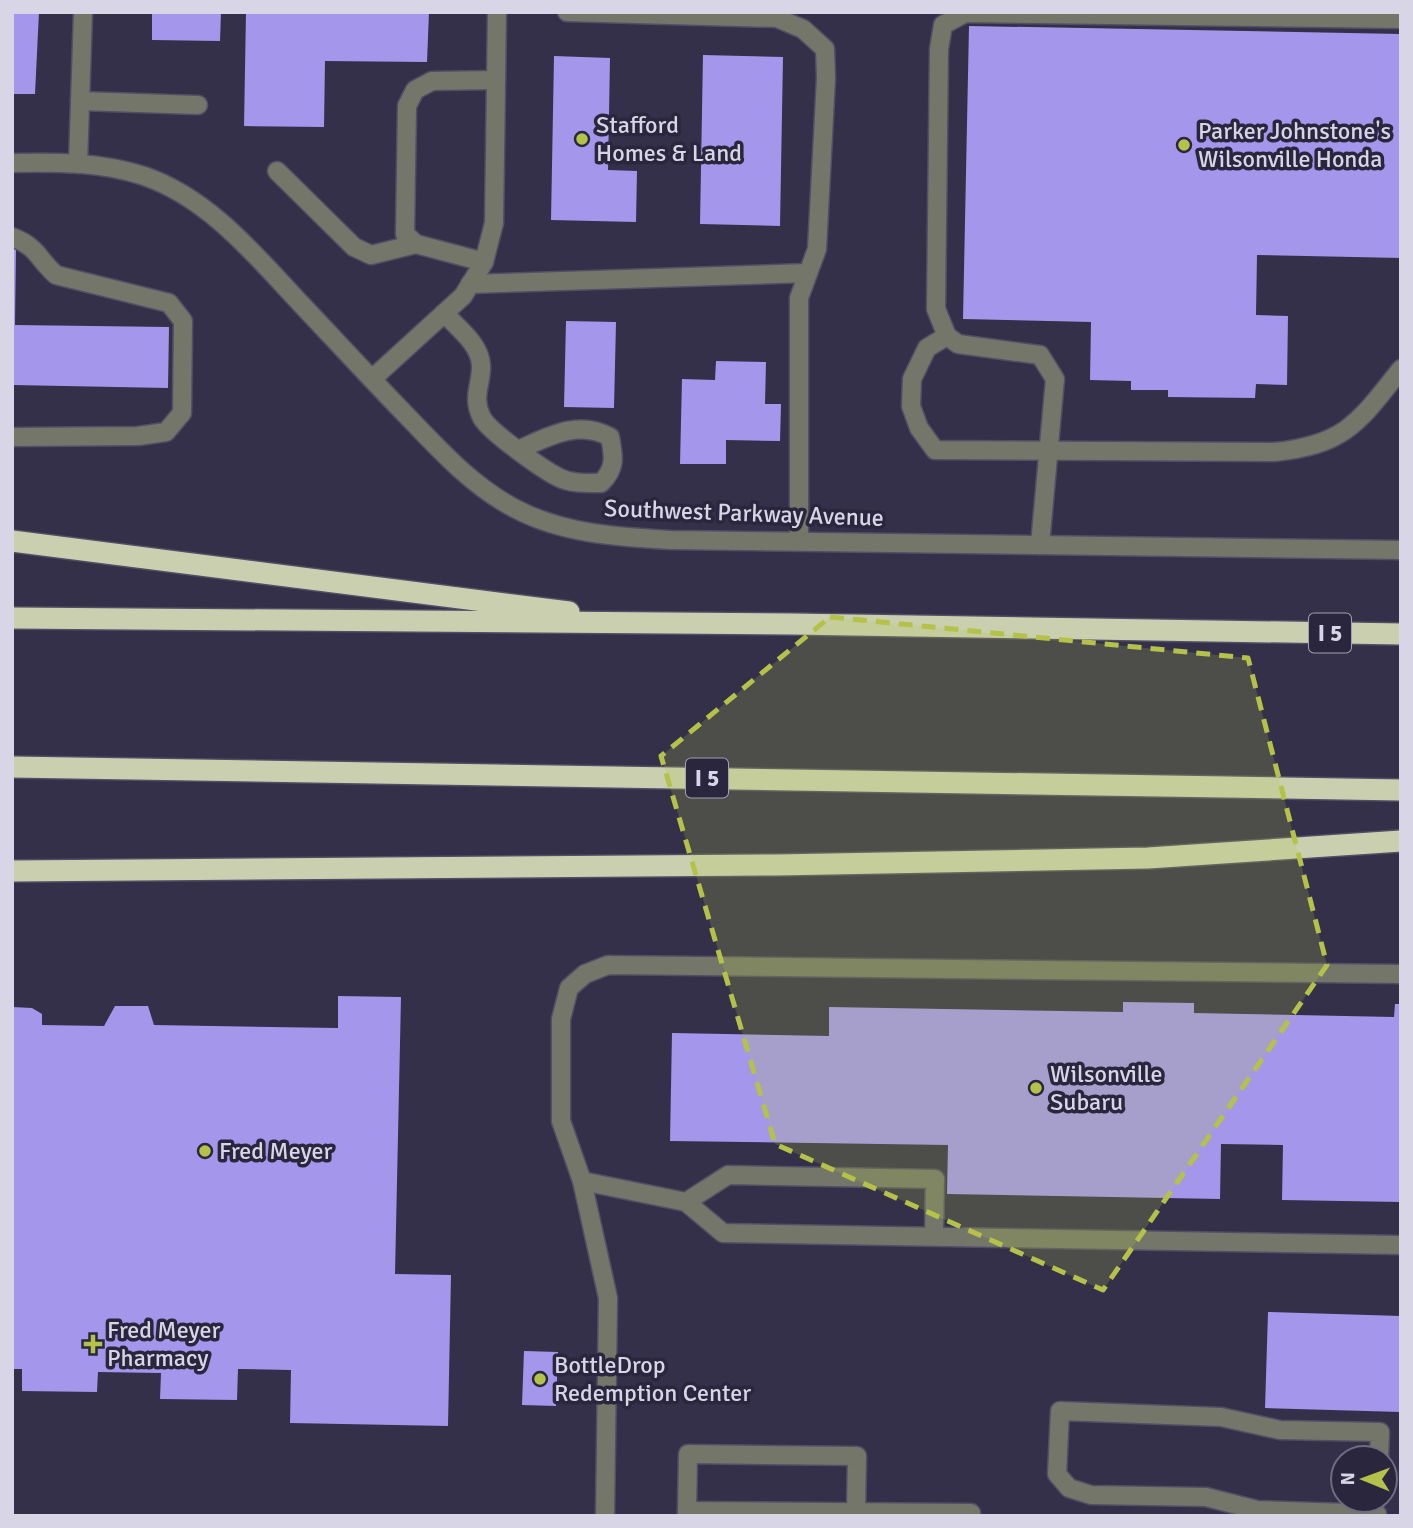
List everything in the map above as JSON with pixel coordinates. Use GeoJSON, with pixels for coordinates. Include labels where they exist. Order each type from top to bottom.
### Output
{"type":"FeatureCollection","features":[{"type":"Feature","properties":{"kind":"highway","name":"I 5"},"geometry":{"type":"LineString","coordinates":[[12,541],[661,625]]}},
{"type":"Feature","properties":{"kind":"highway","name":"I 5"},"geometry":{"type":"LineString","coordinates":[[12,618],[792,624],[1401,634]]}},
{"type":"Feature","properties":{"kind":"highway","name":"I 5"},"geometry":{"type":"LineString","coordinates":[[12,767],[1401,790]]}},
{"type":"Feature","properties":{"kind":"highway"},"geometry":{"type":"LineString","coordinates":[[12,870],[764,865],[1136,858],[1401,841]]}},
{"type":"Feature","properties":{"kind":"street"},"geometry":{"type":"LineString","coordinates":[[78,164],[83,12]]}},
{"type":"Feature","properties":{"kind":"street"},"geometry":{"type":"LineString","coordinates":[[372,379],[444,313],[470,284],[484,262],[494,223],[497,12]]}},
{"type":"Feature","properties":{"kind":"street"},"geometry":{"type":"LineString","coordinates":[[567,12],[777,18],[803,29],[825,50],[817,249],[799,298],[799,540]]}},
{"type":"Feature","properties":{"kind":"street"},"geometry":{"type":"LineString","coordinates":[[1040,545],[1047,448],[1055,406],[1055,379],[1040,355],[958,344],[947,337],[936,309],[939,49],[943,25],[965,13],[1401,19]]}},
{"type":"Feature","properties":{"kind":"street"},"geometry":{"type":"LineString","coordinates":[[484,262],[416,244],[405,234],[407,106],[415,90],[432,81],[496,80]]}},
{"type":"Feature","properties":{"kind":"street"},"geometry":{"type":"LineString","coordinates":[[80,101],[198,105]]}},
{"type":"Feature","properties":{"kind":"street","name":"Southwest Parkway Avenue"},"geometry":{"type":"LineString","coordinates":[[12,163],[78,164],[144,176],[199,204],[255,254],[372,379],[468,476],[517,510],[575,530],[642,539],[1401,550]]}},
{"type":"Feature","properties":{"kind":"street"},"geometry":{"type":"LineString","coordinates":[[277,171],[354,247],[372,254],[416,244]]}},
{"type":"Feature","properties":{"kind":"street"},"geometry":{"type":"LineString","coordinates":[[12,237],[32,245],[44,264],[56,275],[169,303],[183,321],[182,413],[166,432],[138,436],[12,437]]}},
{"type":"Feature","properties":{"kind":"street"},"geometry":{"type":"LineString","coordinates":[[470,284],[808,273]]}},
{"type":"Feature","properties":{"kind":"street"},"geometry":{"type":"LineString","coordinates":[[444,313],[475,346],[481,365],[475,392],[482,418],[518,450],[559,478],[581,483],[601,483],[611,473],[615,457],[610,437],[596,429],[559,430],[518,450]]}},
{"type":"Feature","properties":{"kind":"street"},"geometry":{"type":"LineString","coordinates":[[947,337],[927,348],[912,379],[911,406],[919,428],[935,450],[1047,448],[1274,452],[1303,449],[1335,439],[1354,424],[1401,369]]}},
{"type":"Feature","properties":{"kind":"street"},"geometry":{"type":"LineString","coordinates":[[605,1516],[608,1298],[582,1181],[561,1121],[561,1019],[569,988],[585,975],[608,965],[1401,974]]}},
{"type":"Feature","properties":{"kind":"street"},"geometry":{"type":"LineString","coordinates":[[686,1202],[728,1175],[935,1179],[934,1237]]}},
{"type":"Feature","properties":{"kind":"street"},"geometry":{"type":"LineString","coordinates":[[582,1181],[686,1202],[723,1233],[1401,1245]]}},
{"type":"Feature","properties":{"kind":"street"},"geometry":{"type":"LineString","coordinates":[[1329,1510],[1257,1510],[1206,1497],[1091,1495],[1069,1488],[1057,1474],[1060,1411],[1221,1417],[1280,1430],[1380,1432],[1380,1444]]}},
{"type":"Feature","properties":{"kind":"street"},"geometry":{"type":"LineString","coordinates":[[856,1512],[856,1456],[688,1454],[687,1513],[971,1513]]}},
{"type":"Feature","properties":{"kind":"highlighted area"},"geometry":{"type":"Polygon","coordinates":[[[830,617],[1248,658],[1327,965],[1103,1290],[775,1144],[661,756],[830,617]]]}},
{"type":"Feature","properties":{"kind":"building"},"geometry":{"type":"Polygon","coordinates":[[[12,12],[39,12],[35,94],[12,94],[12,12]]]}},
{"type":"Feature","properties":{"kind":"building"},"geometry":{"type":"Polygon","coordinates":[[[152,12],[221,12],[220,41],[152,40],[152,12]]]}},
{"type":"Feature","properties":{"kind":"building"},"geometry":{"type":"Polygon","coordinates":[[[246,12],[429,12],[427,62],[325,61],[324,127],[244,126],[246,12]]]}},
{"type":"Feature","properties":{"kind":"building","name":"Parker Johnstone's Wilsonville Honda"},"geometry":{"type":"Polygon","coordinates":[[[969,26],[1401,34],[1401,258],[1257,255],[1256,315],[1288,316],[1287,385],[1256,384],[1255,398],[1168,397],[1168,390],[1131,390],[1131,381],[1090,380],[1091,322],[963,319],[969,26]]]}},
{"type":"Feature","properties":{"kind":"building"},"geometry":{"type":"Polygon","coordinates":[[[703,55],[783,57],[780,226],[700,224],[703,55]]]}},
{"type":"Feature","properties":{"kind":"building"},"geometry":{"type":"Polygon","coordinates":[[[554,56],[610,58],[608,170],[637,171],[636,222],[551,220],[554,56]]]}},
{"type":"Feature","properties":{"kind":"building"},"geometry":{"type":"Polygon","coordinates":[[[12,249],[16,249],[15,325],[169,327],[168,388],[12,385],[12,249]]]}},
{"type":"Feature","properties":{"kind":"building"},"geometry":{"type":"Polygon","coordinates":[[[566,321],[616,322],[614,408],[564,407],[566,321]]]}},
{"type":"Feature","properties":{"kind":"building"},"geometry":{"type":"Polygon","coordinates":[[[716,361],[766,362],[765,404],[781,404],[780,441],[726,440],[726,464],[680,464],[682,379],[715,380],[716,361]]]}},
{"type":"Feature","properties":{"kind":"building","name":"Fred Meyer"},"geometry":{"type":"Polygon","coordinates":[[[338,996],[401,997],[395,1274],[451,1275],[448,1426],[290,1423],[291,1370],[238,1369],[237,1400],[160,1399],[161,1373],[98,1372],[97,1392],[22,1391],[22,1369],[12,1369],[12,1007],[32,1008],[42,1014],[42,1025],[104,1026],[115,1006],[148,1006],[154,1025],[338,1028],[338,996]]]}},
{"type":"Feature","properties":{"kind":"building","name":"Wilsonville Subaru"},"geometry":{"type":"Polygon","coordinates":[[[1123,1002],[1194,1003],[1194,1013],[1394,1017],[1395,1004],[1401,1004],[1401,1202],[1282,1200],[1283,1145],[1221,1144],[1220,1199],[947,1194],[948,1145],[670,1141],[672,1033],[829,1036],[829,1007],[1123,1012],[1123,1002]]]}},
{"type":"Feature","properties":{"kind":"building"},"geometry":{"type":"Polygon","coordinates":[[[1268,1312],[1401,1316],[1401,1412],[1265,1408],[1268,1312]]]}},
{"type":"Feature","properties":{"kind":"building","name":"BottleDrop Redemption Center"},"geometry":{"type":"Polygon","coordinates":[[[524,1351],[558,1352],[556,1406],[522,1405],[524,1351]]]}},
{"type":"Feature","properties":{"kind":"place","name":"Stafford Homes & Land"},"geometry":{"type":"Point","coordinates":[582,139]}},
{"type":"Feature","properties":{"kind":"place","name":"Parker Johnstone's Wilsonville Honda"},"geometry":{"type":"Point","coordinates":[1184,145]}},
{"type":"Feature","properties":{"kind":"place","name":"Wilsonville Subaru"},"geometry":{"type":"Point","coordinates":[1036,1088]}},
{"type":"Feature","properties":{"kind":"place","name":"Fred Meyer"},"geometry":{"type":"Point","coordinates":[205,1151]}},
{"type":"Feature","properties":{"kind":"place","name":"Fred Meyer Pharmacy"},"geometry":{"type":"Point","coordinates":[93,1344]}},
{"type":"Feature","properties":{"kind":"place","name":"BottleDrop Redemption Center"},"geometry":{"type":"Point","coordinates":[540,1379]}}]}
